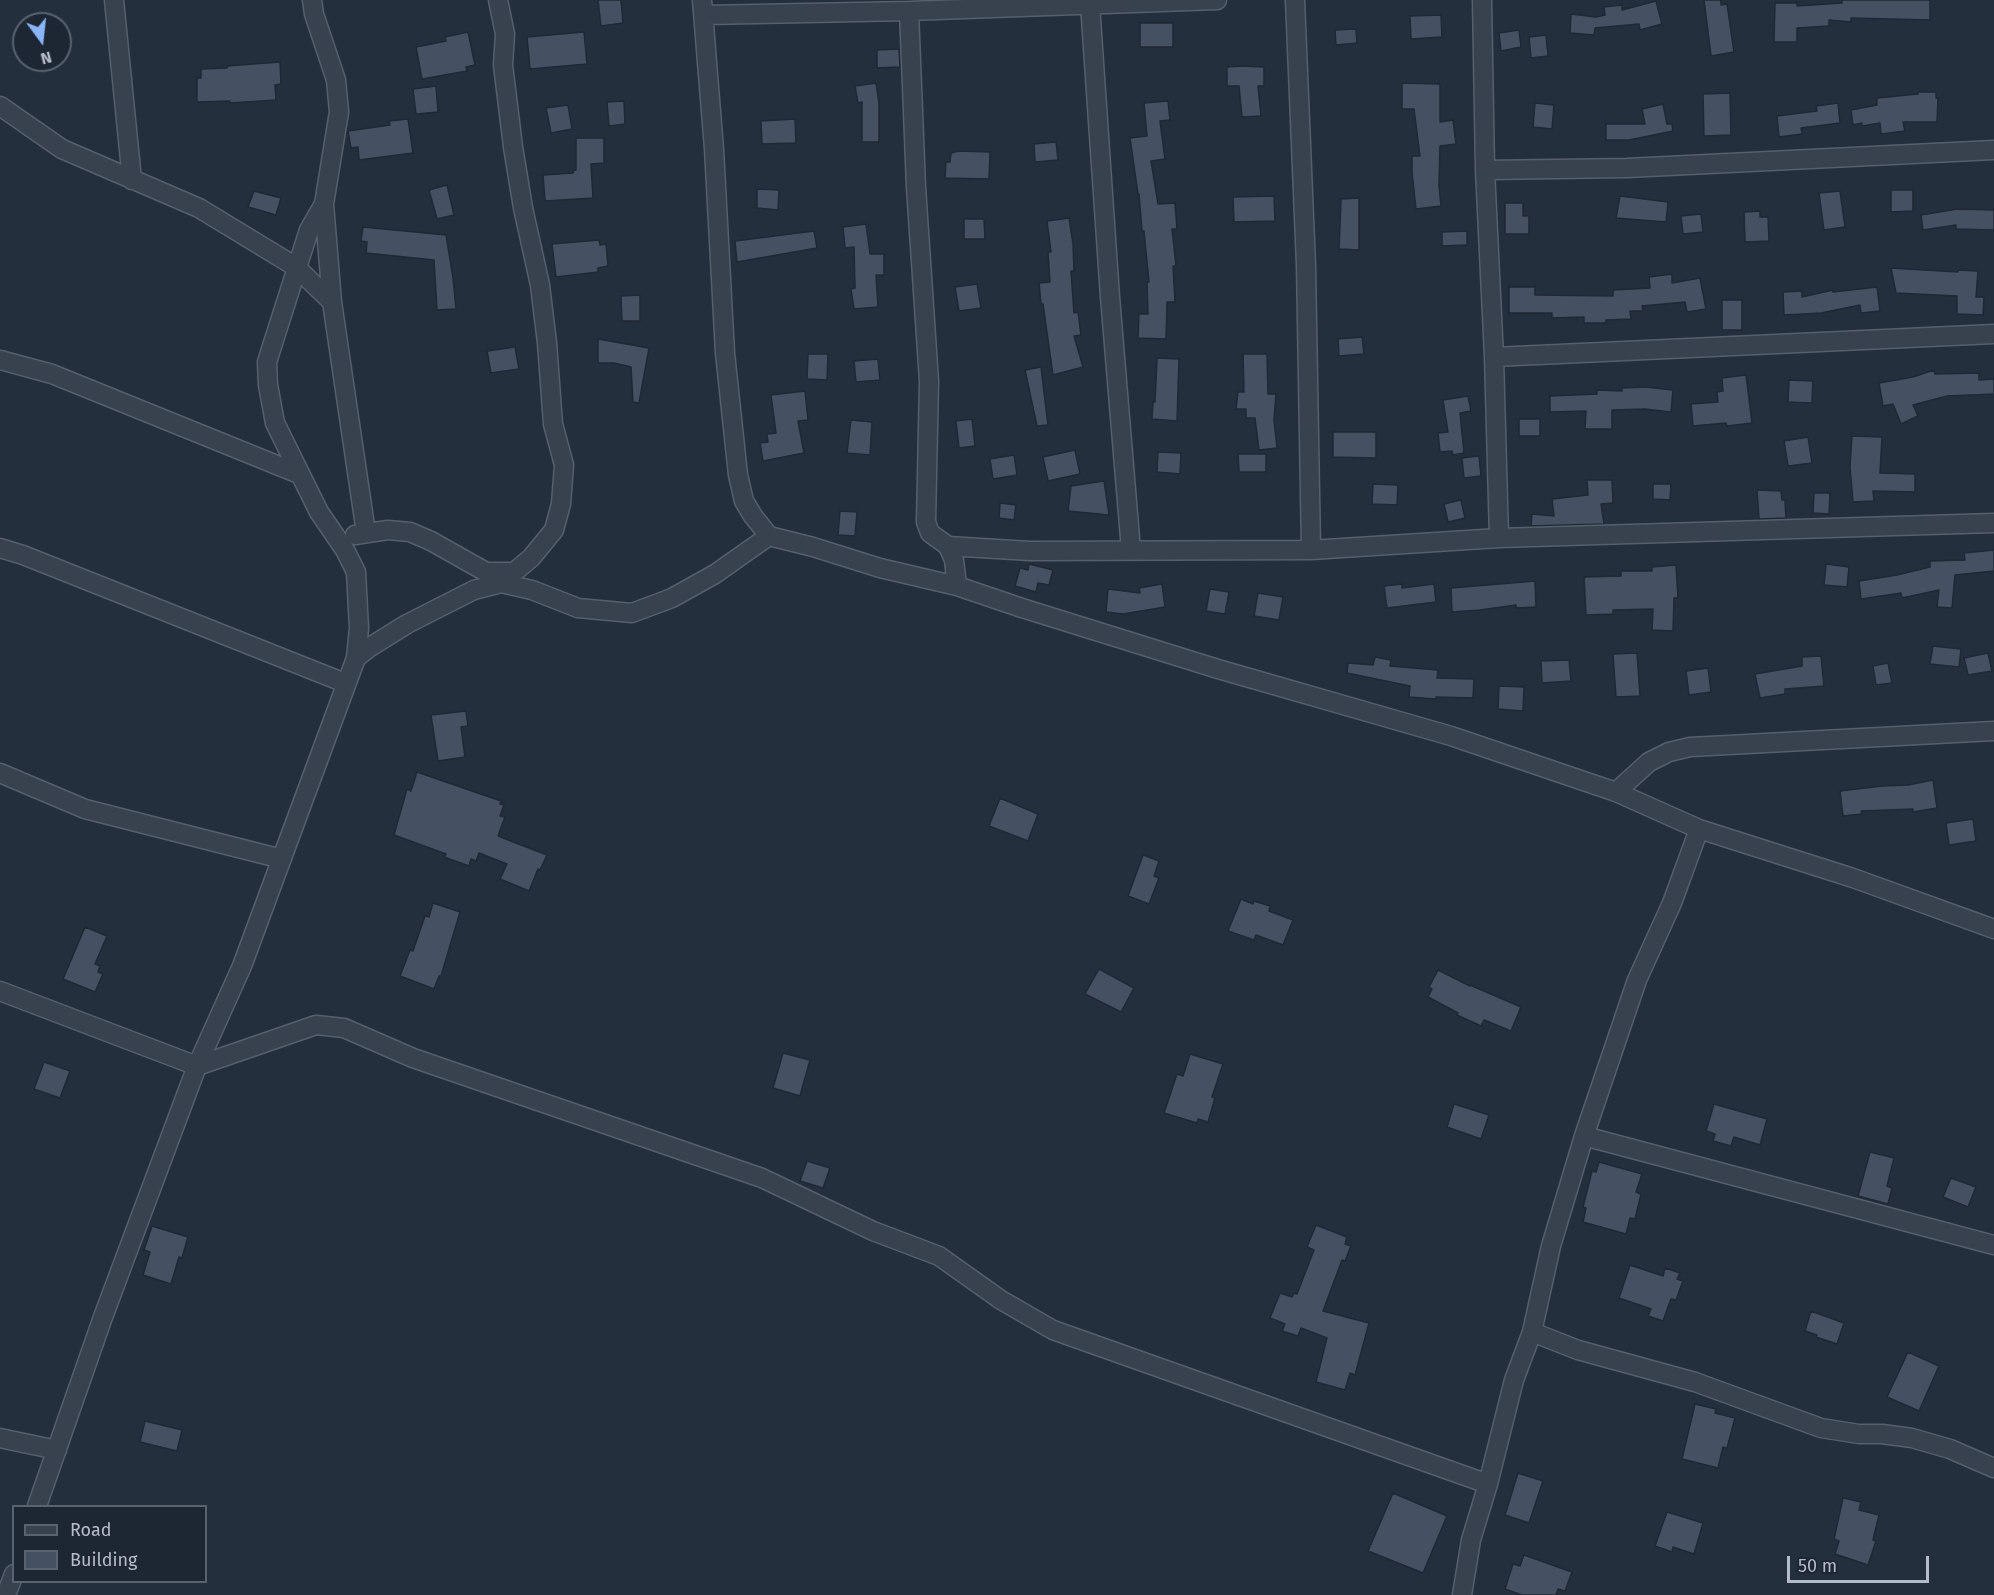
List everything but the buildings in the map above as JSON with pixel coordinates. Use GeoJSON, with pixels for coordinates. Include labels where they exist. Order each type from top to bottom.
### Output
{"type":"FeatureCollection","features":[{"type":"Feature","properties":{"kind":"street"},"geometry":{"type":"LineString","coordinates":[[114,0],[132,180]]}},
{"type":"Feature","properties":{"kind":"street"},"geometry":{"type":"LineString","coordinates":[[312,0],[314,14],[336,80],[339,112],[324,204],[332,302],[366,533]]}},
{"type":"Feature","properties":{"kind":"street"},"geometry":{"type":"LineString","coordinates":[[356,658],[407,624],[474,590],[508,577],[531,558],[554,530],[561,504],[564,465],[553,424],[540,285],[523,208],[513,147],[503,65],[505,34],[498,0]]}},
{"type":"Feature","properties":{"kind":"street"},"geometry":{"type":"LineString","coordinates":[[1217,0],[909,11],[703,7],[715,161],[725,353],[738,475],[744,501],[769,536],[880,568],[957,586],[1218,669],[1451,736],[1616,792],[1699,829],[1852,878],[1994,929]]}},
{"type":"Feature","properties":{"kind":"street"},"geometry":{"type":"LineString","coordinates":[[1295,0],[1305,265],[1311,550]]}},
{"type":"Feature","properties":{"kind":"street"},"geometry":{"type":"LineString","coordinates":[[1482,0],[1485,170],[1494,357],[1499,538]]}},
{"type":"Feature","properties":{"kind":"street"},"geometry":{"type":"LineString","coordinates":[[1090,4],[1110,297],[1131,550]]}},
{"type":"Feature","properties":{"kind":"street"},"geometry":{"type":"LineString","coordinates":[[909,11],[916,187],[929,381],[926,522],[930,533],[948,546],[954,560],[957,586]]}},
{"type":"Feature","properties":{"kind":"street"},"geometry":{"type":"LineString","coordinates":[[0,106],[62,149],[199,208],[296,267],[332,302]]}},
{"type":"Feature","properties":{"kind":"street"},"geometry":{"type":"LineString","coordinates":[[1485,170],[1627,168],[1994,150]]}},
{"type":"Feature","properties":{"kind":"street"},"geometry":{"type":"LineString","coordinates":[[37,1505],[197,1066],[242,966],[356,658],[358,628],[356,572],[338,539],[319,512],[275,423],[268,385],[267,362],[296,267],[309,230],[324,204]]}},
{"type":"Feature","properties":{"kind":"street"},"geometry":{"type":"LineString","coordinates":[[1494,357],[1994,334]]}},
{"type":"Feature","properties":{"kind":"street"},"geometry":{"type":"LineString","coordinates":[[0,360],[52,374],[300,474]]}},
{"type":"Feature","properties":{"kind":"street"},"geometry":{"type":"LineString","coordinates":[[948,546],[1030,551],[1311,550],[1499,538],[1994,523]]}},
{"type":"Feature","properties":{"kind":"street"},"geometry":{"type":"LineString","coordinates":[[338,539],[388,530],[410,532],[431,541],[486,572],[508,577],[532,590],[578,608],[632,613],[680,593],[715,574],[769,536]]}},
{"type":"Feature","properties":{"kind":"street"},"geometry":{"type":"LineString","coordinates":[[0,548],[23,555],[345,683]]}},
{"type":"Feature","properties":{"kind":"street"},"geometry":{"type":"LineString","coordinates":[[1616,792],[1649,762],[1669,752],[1690,747],[1994,731]]}},
{"type":"Feature","properties":{"kind":"street"},"geometry":{"type":"LineString","coordinates":[[0,773],[85,809],[282,859]]}},
{"type":"Feature","properties":{"kind":"street"},"geometry":{"type":"LineString","coordinates":[[1462,1595],[1471,1540],[1488,1484],[1514,1380],[1532,1332],[1551,1246],[1584,1136],[1637,980],[1672,903],[1699,829]]}},
{"type":"Feature","properties":{"kind":"street"},"geometry":{"type":"LineString","coordinates":[[0,991],[197,1066],[316,1025],[344,1028],[413,1058],[762,1178],[873,1231],[939,1256],[1001,1300],[1053,1330],[1488,1484]]}},
{"type":"Feature","properties":{"kind":"street"},"geometry":{"type":"LineString","coordinates":[[1584,1136],[1994,1245]]}},
{"type":"Feature","properties":{"kind":"street"},"geometry":{"type":"LineString","coordinates":[[1532,1332],[1578,1350],[1695,1382],[1821,1428],[1859,1434],[1912,1438],[1950,1449],[1994,1468]]}},
{"type":"Feature","properties":{"kind":"street"},"geometry":{"type":"LineString","coordinates":[[0,1438],[57,1450]]}},
{"type":"Feature","properties":{"kind":"street"},"geometry":{"type":"LineString","coordinates":[[6,1595],[12,1579]]}}]}
